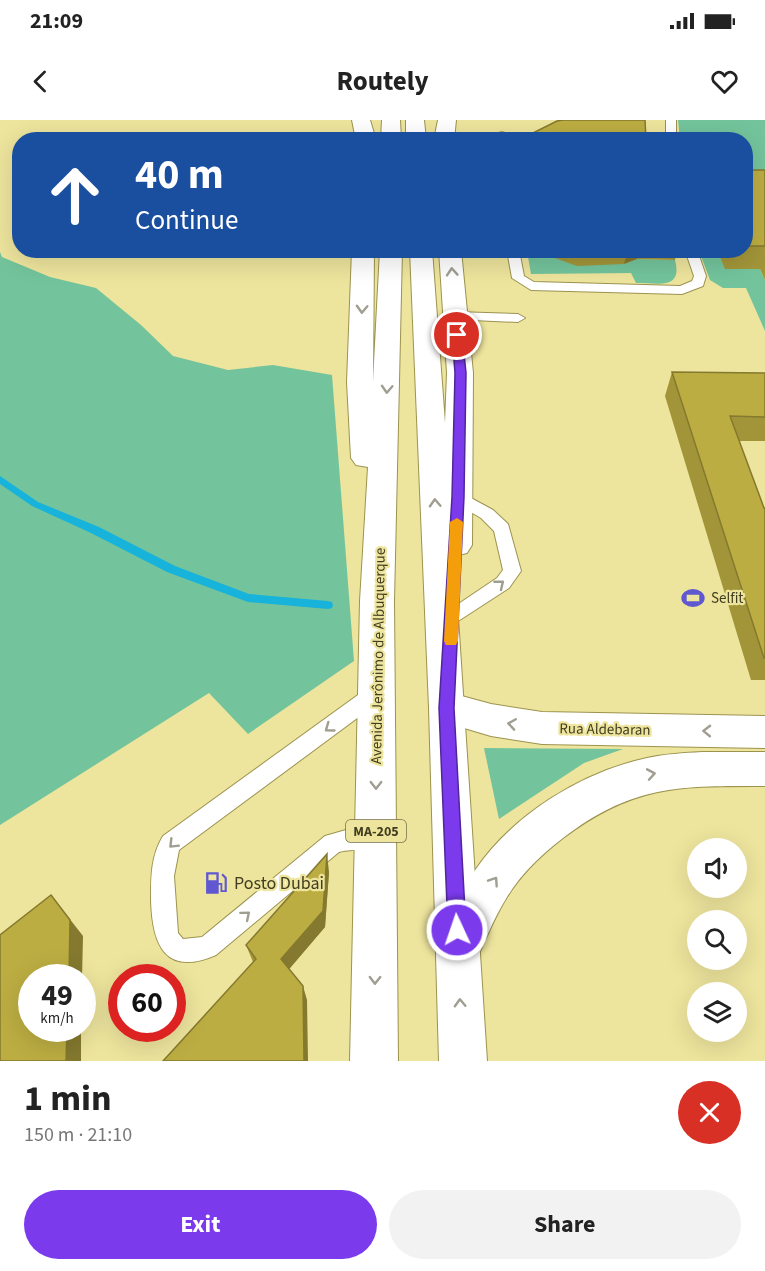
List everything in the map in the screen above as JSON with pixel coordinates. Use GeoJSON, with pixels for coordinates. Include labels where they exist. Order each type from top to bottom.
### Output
{"type":"FeatureCollection","features":[{"type":"Feature","properties":{"kind":"main road"},"geometry":{"type":"LineString","coordinates":[[363,258],[360,382],[377,601]]}},
{"type":"Feature","properties":{"kind":"main road","name":"Avenida Jerônimo de Albuquerque"},"geometry":{"type":"LineString","coordinates":[[374,1061],[377,601],[391,258]]}},
{"type":"Feature","properties":{"kind":"main road"},"geometry":{"type":"LineString","coordinates":[[421,258],[447,708],[463,1061]]}},
{"type":"Feature","properties":{"kind":"main road"},"geometry":{"type":"LineString","coordinates":[[447,708],[458,497],[460,373],[451,258]]}},
{"type":"Feature","properties":{"kind":"main road","name":"Rua Aldebaran"},"geometry":{"type":"LineString","coordinates":[[447,708],[491,720],[542,728],[765,732]]}},
{"type":"Feature","properties":{"kind":"main road"},"geometry":{"type":"LineString","coordinates":[[458,952],[486,893],[504,866],[527,843],[579,802],[604,788],[634,777],[702,768],[765,769]]}},
{"type":"Feature","properties":{"kind":"lane"},"geometry":{"type":"LineString","coordinates":[[514,258],[518,278],[531,286],[682,290],[698,283],[700,276],[694,258]]}},
{"type":"Feature","properties":{"kind":"lane"},"geometry":{"type":"LineString","coordinates":[[455,316],[518,318]]}},
{"type":"Feature","properties":{"kind":"lane"},"geometry":{"type":"LineString","coordinates":[[452,618],[503,583],[512,571],[502,528],[487,514],[458,497]]}},
{"type":"Feature","properties":{"kind":"lane"},"geometry":{"type":"LineString","coordinates":[[376,693],[171,843],[165,852],[162,866],[163,930],[172,945],[180,951],[188,952],[208,947],[333,843],[343,839],[376,839]]}},
{"type":"Feature","properties":{"kind":"green space"},"geometry":{"type":"Polygon","coordinates":[[[678,120],[765,120],[765,193],[753,193],[753,132],[679,132],[678,120]]]}},
{"type":"Feature","properties":{"kind":"green space"},"geometry":{"type":"Polygon","coordinates":[[[0,252],[2,257],[50,277],[96,288],[141,325],[173,356],[228,370],[273,365],[332,375],[354,661],[248,734],[209,693],[0,825],[0,252]]]}},
{"type":"Feature","properties":{"kind":"green space"},"geometry":{"type":"Polygon","coordinates":[[[528,258],[562,258],[624,264],[637,259],[675,260],[677,270],[672,280],[660,284],[636,283],[631,273],[531,274],[528,258]]]}},
{"type":"Feature","properties":{"kind":"green space"},"geometry":{"type":"Polygon","coordinates":[[[702,258],[720,258],[726,269],[760,269],[765,280],[765,331],[746,288],[723,288],[710,280],[702,258]]]}},
{"type":"Feature","properties":{"kind":"green space"},"geometry":{"type":"Polygon","coordinates":[[[484,748],[623,749],[584,763],[499,819],[484,748]]]}},
{"type":"Feature","properties":{"kind":"building"},"geometry":{"type":"Polygon","coordinates":[[[645,120],[646,132],[535,132],[557,121],[645,120]]]}},
{"type":"Feature","properties":{"kind":"building"},"geometry":{"type":"Polygon","coordinates":[[[753,170],[765,170],[765,246],[753,246],[753,170]]]}},
{"type":"Feature","properties":{"kind":"building"},"geometry":{"type":"Polygon","coordinates":[[[672,372],[765,373],[765,417],[730,416],[765,508],[765,658],[764,658],[672,372]]]}},
{"type":"Feature","properties":{"kind":"building"},"geometry":{"type":"Polygon","coordinates":[[[327,854],[323,911],[281,959],[303,986],[304,1061],[163,1061],[180,1042],[186,1042],[186,1036],[256,959],[246,945],[327,854]]]}},
{"type":"Feature","properties":{"kind":"building"},"geometry":{"type":"Polygon","coordinates":[[[51,895],[70,920],[69,964],[18,964],[18,1042],[67,1042],[66,1061],[0,1061],[0,935],[51,895]]]}},
{"type":"Feature","properties":{"kind":"waterway"},"geometry":{"type":"LineString","coordinates":[[0,479],[35,504],[95,530],[171,569],[248,598],[328,605]]}},
{"type":"Feature","properties":{"kind":"slow traffic"},"geometry":{"type":"LineString","coordinates":[[451,641],[457,522]]}},
{"type":"Feature","properties":{"kind":"place","name":"Selfit"},"geometry":{"type":"Point","coordinates":[693,598]}},
{"type":"Feature","properties":{"kind":"place","name":"Posto Dubai"},"geometry":{"type":"Point","coordinates":[216,883]}},
{"type":"Feature","properties":{"kind":"route"},"geometry":{"type":"LineString","coordinates":[[457,335],[460,373],[458,497],[447,708],[457,930]]}}]}
